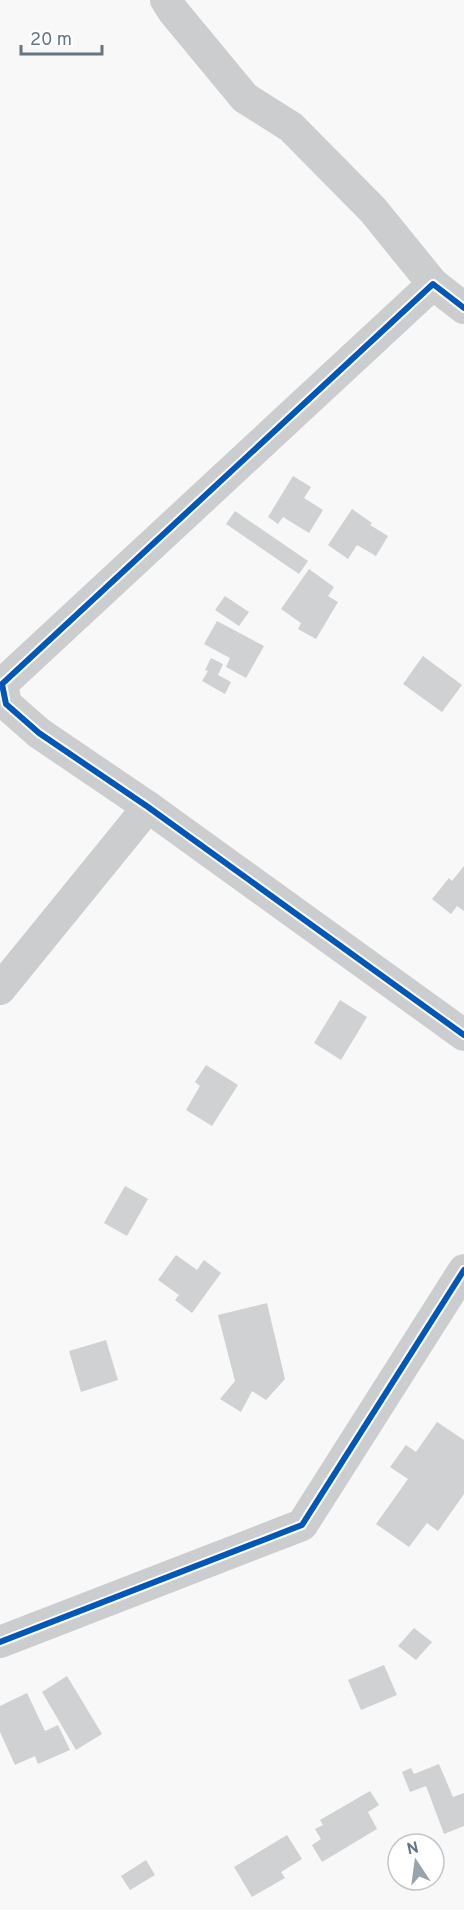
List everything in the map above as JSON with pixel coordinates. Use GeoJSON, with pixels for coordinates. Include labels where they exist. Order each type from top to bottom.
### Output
{"type":"FeatureCollection","features":[{"type":"Feature","properties":{"kind":"street"},"geometry":{"type":"LineString","coordinates":[[166,0],[245,98],[291,127],[374,210],[433,284],[464,308]]}},
{"type":"Feature","properties":{"kind":"street"},"geometry":{"type":"LineString","coordinates":[[433,284],[2,684],[6,704],[39,733],[148,807],[464,1035]]}},
{"type":"Feature","properties":{"kind":"street"},"geometry":{"type":"LineString","coordinates":[[0,989],[148,807]]}},
{"type":"Feature","properties":{"kind":"street"},"geometry":{"type":"LineString","coordinates":[[0,1642],[302,1524],[464,1270]]}},
{"type":"Feature","properties":{"kind":"building"},"geometry":{"type":"Polygon","coordinates":[[[293,476],[311,487],[304,498],[323,510],[309,533],[283,517],[278,524],[268,517],[293,476]]]}},
{"type":"Feature","properties":{"kind":"building"},"geometry":{"type":"Polygon","coordinates":[[[352,509],[372,523],[370,525],[388,536],[376,556],[357,545],[348,559],[328,545],[352,509]]]}},
{"type":"Feature","properties":{"kind":"building"},"geometry":{"type":"Polygon","coordinates":[[[235,511],[308,561],[299,574],[226,524],[235,511]]]}},
{"type":"Feature","properties":{"kind":"building"},"geometry":{"type":"Polygon","coordinates":[[[309,569],[334,587],[328,596],[338,602],[316,639],[298,629],[301,623],[281,609],[309,569]]]}},
{"type":"Feature","properties":{"kind":"building"},"geometry":{"type":"Polygon","coordinates":[[[225,596],[249,612],[239,626],[215,610],[225,596]]]}},
{"type":"Feature","properties":{"kind":"building"},"geometry":{"type":"Polygon","coordinates":[[[217,621],[264,646],[246,678],[226,667],[230,658],[204,644],[217,621]]]}},
{"type":"Feature","properties":{"kind":"building"},"geometry":{"type":"Polygon","coordinates":[[[423,656],[462,685],[442,712],[403,684],[423,656]]]}},
{"type":"Feature","properties":{"kind":"building"},"geometry":{"type":"Polygon","coordinates":[[[211,658],[223,664],[218,675],[231,682],[225,694],[202,681],[208,671],[205,670],[211,658]]]}},
{"type":"Feature","properties":{"kind":"building"},"geometry":{"type":"Polygon","coordinates":[[[464,866],[464,911],[457,906],[451,914],[432,899],[449,878],[452,881],[464,866]]]}},
{"type":"Feature","properties":{"kind":"building"},"geometry":{"type":"Polygon","coordinates":[[[340,1000],[367,1017],[341,1060],[314,1043],[340,1000]]]}},
{"type":"Feature","properties":{"kind":"building"},"geometry":{"type":"Polygon","coordinates":[[[206,1065],[238,1085],[212,1126],[186,1110],[200,1086],[195,1082],[206,1065]]]}},
{"type":"Feature","properties":{"kind":"building"},"geometry":{"type":"Polygon","coordinates":[[[125,1186],[148,1199],[127,1236],[104,1223],[125,1186]]]}},
{"type":"Feature","properties":{"kind":"building"},"geometry":{"type":"Polygon","coordinates":[[[176,1255],[197,1270],[204,1260],[221,1273],[192,1313],[175,1300],[179,1295],[158,1280],[176,1255]]]}},
{"type":"Feature","properties":{"kind":"building"},"geometry":{"type":"Polygon","coordinates":[[[267,1303],[285,1379],[266,1400],[252,1391],[241,1412],[220,1399],[235,1381],[218,1315],[267,1303]]]}},
{"type":"Feature","properties":{"kind":"building"},"geometry":{"type":"Polygon","coordinates":[[[106,1340],[118,1380],[81,1392],[69,1351],[106,1340]]]}},
{"type":"Feature","properties":{"kind":"building"},"geometry":{"type":"Polygon","coordinates":[[[437,1422],[464,1440],[464,1494],[438,1531],[427,1523],[409,1547],[376,1524],[408,1479],[390,1467],[406,1445],[416,1452],[437,1422]]]}},
{"type":"Feature","properties":{"kind":"building"},"geometry":{"type":"Polygon","coordinates":[[[414,1628],[432,1642],[416,1660],[398,1646],[414,1628]]]}},
{"type":"Feature","properties":{"kind":"building"},"geometry":{"type":"Polygon","coordinates":[[[384,1665],[397,1695],[361,1710],[348,1680],[384,1665]]]}},
{"type":"Feature","properties":{"kind":"building"},"geometry":{"type":"Polygon","coordinates":[[[67,1676],[102,1734],[76,1750],[42,1692],[67,1676]]]}},
{"type":"Feature","properties":{"kind":"building"},"geometry":{"type":"Polygon","coordinates":[[[27,1693],[45,1731],[58,1725],[70,1750],[38,1764],[35,1756],[15,1765],[0,1732],[0,1706],[27,1693]]]}},
{"type":"Feature","properties":{"kind":"building"},"geometry":{"type":"Polygon","coordinates":[[[439,1764],[453,1797],[464,1793],[464,1826],[446,1833],[443,1832],[426,1786],[410,1792],[402,1772],[411,1768],[414,1774],[439,1764]]]}},
{"type":"Feature","properties":{"kind":"building"},"geometry":{"type":"Polygon","coordinates":[[[370,1791],[379,1805],[368,1812],[377,1829],[322,1862],[312,1845],[321,1839],[315,1829],[323,1825],[320,1820],[370,1791]]]}},
{"type":"Feature","properties":{"kind":"building"},"geometry":{"type":"Polygon","coordinates":[[[287,1835],[302,1859],[281,1872],[285,1878],[252,1897],[234,1867],[287,1835]]]}},
{"type":"Feature","properties":{"kind":"building"},"geometry":{"type":"Polygon","coordinates":[[[146,1860],[155,1875],[130,1890],[121,1876],[146,1860]]]}},
{"type":"Feature","properties":{"kind":"cycle path"},"geometry":{"type":"LineString","coordinates":[[464,308],[433,284],[2,684],[6,704],[39,733],[148,807],[464,1035]]}},
{"type":"Feature","properties":{"kind":"cycle path"},"geometry":{"type":"LineString","coordinates":[[0,1642],[302,1525],[464,1270]]}}]}
